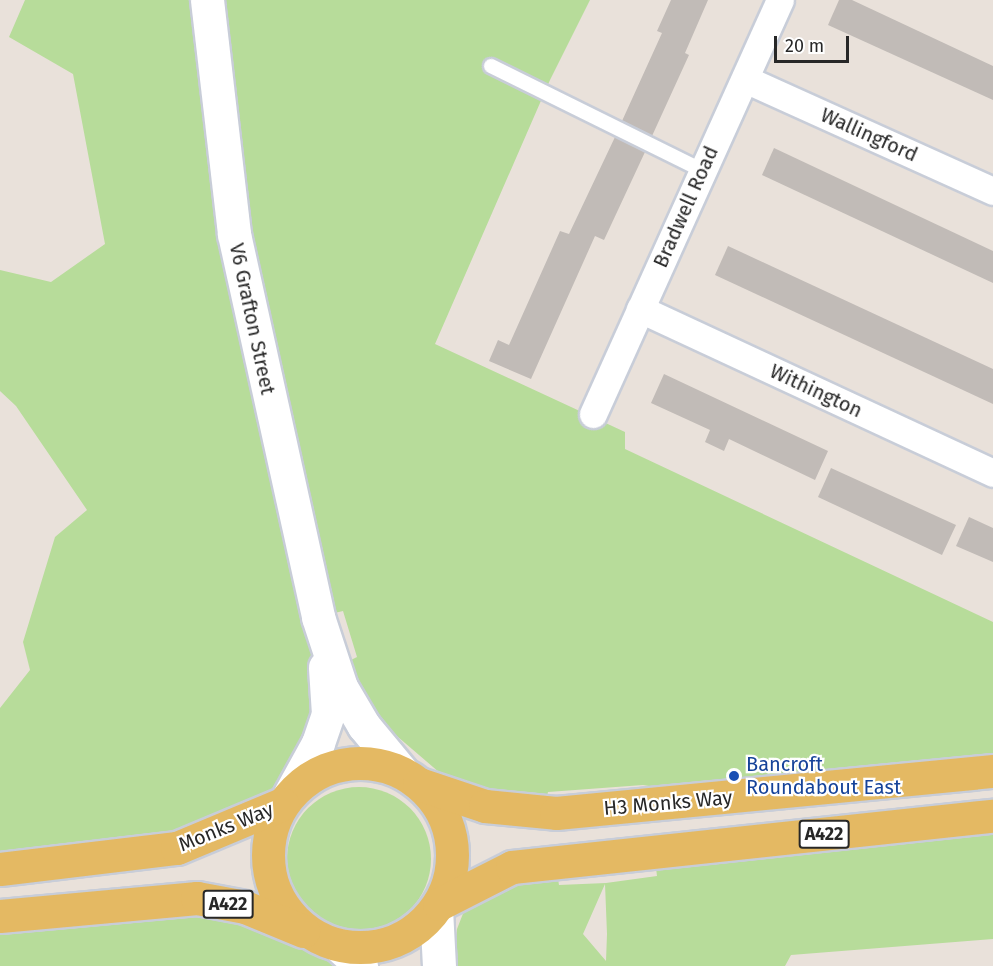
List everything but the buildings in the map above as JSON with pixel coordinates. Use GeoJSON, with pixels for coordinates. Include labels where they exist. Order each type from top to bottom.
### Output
{"type":"FeatureCollection","features":[{"type":"Feature","properties":{"kind":"main road","name":"A422"},"geometry":{"type":"LineString","coordinates":[[336,948],[288,914],[273,889],[267,860],[270,831],[286,799],[309,778],[331,767],[355,763],[380,764],[411,778],[441,809],[452,840],[451,873],[438,906]]}},
{"type":"Feature","properties":{"kind":"main road","name":"H3 Monks Way"},"geometry":{"type":"LineString","coordinates":[[411,778],[485,806],[556,813],[648,806],[993,771]]}},
{"type":"Feature","properties":{"kind":"main road","name":"Monks Way"},"geometry":{"type":"LineString","coordinates":[[0,869],[133,856],[177,848],[286,799]]}},
{"type":"Feature","properties":{"kind":"main road","name":"A422"},"geometry":{"type":"LineString","coordinates":[[0,916],[141,901],[197,898],[244,907],[336,948],[366,948],[393,942],[417,929],[438,906],[512,867],[993,816]]}},
{"type":"Feature","properties":{"kind":"street","name":"V6 Grafton Street"},"geometry":{"type":"LineString","coordinates":[[207,0],[234,234],[322,634],[341,687],[364,726],[411,778]]}},
{"type":"Feature","properties":{"kind":"street","name":"Bradwell Road"},"geometry":{"type":"LineString","coordinates":[[593,414],[701,170],[780,0]]}},
{"type":"Feature","properties":{"kind":"street","name":"Wallingford"},"geometry":{"type":"LineString","coordinates":[[745,79],[993,191]]}},
{"type":"Feature","properties":{"kind":"street","name":"Withington"},"geometry":{"type":"LineString","coordinates":[[640,309],[993,473]]}},
{"type":"Feature","properties":{"kind":"street","name":"V6 Grafton Street"},"geometry":{"type":"LineString","coordinates":[[286,799],[318,743],[328,714],[322,634]]}},
{"type":"Feature","properties":{"kind":"street"},"geometry":{"type":"LineString","coordinates":[[438,906],[439,966]]}},
{"type":"Feature","properties":{"kind":"lane"},"geometry":{"type":"LineString","coordinates":[[491,66],[701,170]]}},
{"type":"Feature","properties":{"kind":"green space"},"geometry":{"type":"Polygon","coordinates":[[[25,0],[590,0],[550,80],[435,344],[625,432],[625,449],[993,622],[993,771],[726,798],[643,785],[548,792],[546,801],[493,794],[440,773],[377,719],[349,661],[357,657],[343,611],[318,617],[328,714],[290,794],[215,833],[0,869],[0,708],[30,670],[23,642],[55,537],[87,510],[16,406],[0,391],[0,270],[51,282],[105,244],[73,74],[9,37],[25,0]]]}},
{"type":"Feature","properties":{"kind":"green space"},"geometry":{"type":"Polygon","coordinates":[[[359,787],[387,792],[410,808],[426,831],[431,859],[426,887],[410,910],[387,926],[359,931],[331,926],[308,910],[292,887],[287,859],[292,831],[308,808],[331,792],[359,787]]]}},
{"type":"Feature","properties":{"kind":"green space"},"geometry":{"type":"Polygon","coordinates":[[[993,816],[993,939],[791,955],[785,966],[454,966],[457,929],[464,911],[516,884],[558,879],[559,885],[606,883],[657,876],[656,868],[993,816]],[[605,884],[583,934],[606,961],[605,884]]]}},
{"type":"Feature","properties":{"kind":"green space"},"geometry":{"type":"Polygon","coordinates":[[[139,890],[310,933],[338,945],[361,966],[0,966],[0,907],[139,890]]]}},
{"type":"Feature","properties":{"kind":"place","name":"Bancroft Roundabout East"},"geometry":{"type":"Point","coordinates":[734,776]}}]}
